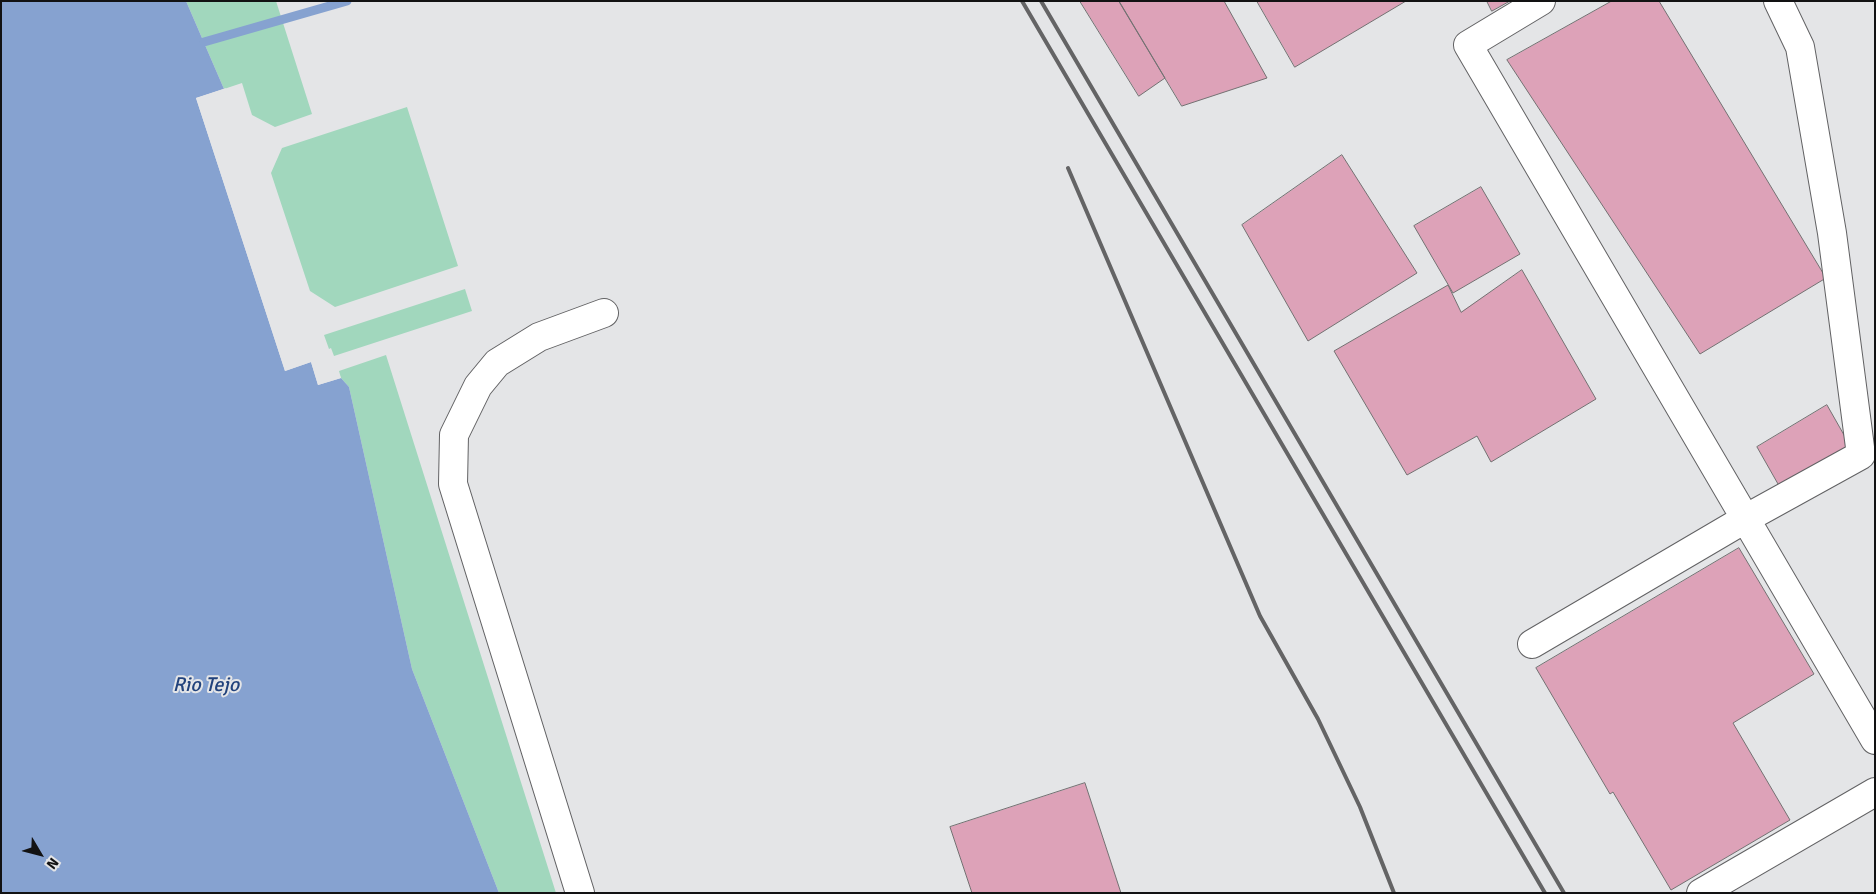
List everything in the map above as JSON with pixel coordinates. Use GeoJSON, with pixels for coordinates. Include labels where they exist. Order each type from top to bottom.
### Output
{"type":"FeatureCollection","features":[{"type":"Feature","properties":{"kind":"lane"},"geometry":{"type":"LineString","coordinates":[[1541,1],[1468,45],[1875,740]]}},
{"type":"Feature","properties":{"kind":"lane"},"geometry":{"type":"LineString","coordinates":[[1532,644],[1745,519],[1861,455],[1832,234],[1800,47],[1778,1]]}},
{"type":"Feature","properties":{"kind":"lane"},"geometry":{"type":"LineString","coordinates":[[580,893],[453,484],[454,435],[478,386],[497,363],[539,337],[604,313]]}},
{"type":"Feature","properties":{"kind":"lane"},"geometry":{"type":"LineString","coordinates":[[1702,893],[1875,792]]}},
{"type":"Feature","properties":{"kind":"green space"},"geometry":{"type":"Polygon","coordinates":[[[186,1],[276,1],[312,114],[275,127],[252,115],[242,83],[224,89],[186,1]]]}},
{"type":"Feature","properties":{"kind":"green space"},"geometry":{"type":"Polygon","coordinates":[[[407,107],[458,266],[335,307],[310,291],[271,173],[282,148],[407,107]]]}},
{"type":"Feature","properties":{"kind":"green space"},"geometry":{"type":"Polygon","coordinates":[[[465,289],[472,311],[334,356],[331,348],[329,349],[324,335],[465,289]]]}},
{"type":"Feature","properties":{"kind":"green space"},"geometry":{"type":"Polygon","coordinates":[[[386,355],[556,893],[499,893],[412,669],[349,387],[341,378],[339,371],[386,355]]]}},
{"type":"Feature","properties":{"kind":"water","name":"Rio Tejo"},"geometry":{"type":"Polygon","coordinates":[[[1,1],[186,1],[224,89],[196,98],[285,371],[311,362],[318,385],[341,378],[349,387],[412,669],[499,893],[1,893],[1,1]]]}},
{"type":"Feature","properties":{"kind":"pier"},"geometry":{"type":"Polygon","coordinates":[[[226,88],[225,91],[199,100],[286,368],[311,360],[320,382],[340,376],[341,378],[318,385],[311,362],[285,371],[196,98],[226,88]]]}},
{"type":"Feature","properties":{"kind":"building"},"geometry":{"type":"Polygon","coordinates":[[[1080,1],[1119,1],[1165,78],[1139,96],[1080,1]]]}},
{"type":"Feature","properties":{"kind":"building"},"geometry":{"type":"Polygon","coordinates":[[[1119,1],[1224,1],[1267,78],[1182,106],[1119,1]]]}},
{"type":"Feature","properties":{"kind":"building"},"geometry":{"type":"Polygon","coordinates":[[[1257,1],[1406,1],[1295,67],[1257,1]]]}},
{"type":"Feature","properties":{"kind":"building"},"geometry":{"type":"Polygon","coordinates":[[[1487,1],[1510,1],[1492,11],[1487,1]]]}},
{"type":"Feature","properties":{"kind":"building"},"geometry":{"type":"Polygon","coordinates":[[[1612,1],[1659,1],[1826,278],[1700,354],[1507,60],[1612,1]]]}},
{"type":"Feature","properties":{"kind":"building"},"geometry":{"type":"Polygon","coordinates":[[[1342,155],[1417,273],[1308,341],[1242,225],[1342,155]]]}},
{"type":"Feature","properties":{"kind":"building"},"geometry":{"type":"Polygon","coordinates":[[[1481,187],[1520,254],[1453,293],[1414,226],[1481,187]]]}},
{"type":"Feature","properties":{"kind":"building"},"geometry":{"type":"Polygon","coordinates":[[[1522,270],[1596,399],[1491,462],[1477,436],[1407,475],[1334,351],[1448,285],[1461,312],[1522,270]]]}},
{"type":"Feature","properties":{"kind":"building"},"geometry":{"type":"Polygon","coordinates":[[[1827,405],[1852,449],[1782,491],[1757,447],[1827,405]]]}},
{"type":"Feature","properties":{"kind":"building"},"geometry":{"type":"Polygon","coordinates":[[[1739,548],[1814,674],[1733,723],[1790,820],[1671,890],[1613,792],[1610,794],[1536,668],[1739,548]]]}},
{"type":"Feature","properties":{"kind":"building"},"geometry":{"type":"Polygon","coordinates":[[[1085,783],[1121,893],[972,893],[950,827],[1085,783]]]}},
{"type":"Feature","properties":{"kind":"waterway"},"geometry":{"type":"LineString","coordinates":[[204,42],[347,1]]}},
{"type":"Feature","properties":{"kind":"railway"},"geometry":{"type":"LineString","coordinates":[[1022,1],[1545,893]]}},
{"type":"Feature","properties":{"kind":"railway"},"geometry":{"type":"LineString","coordinates":[[1041,1],[1564,893]]}},
{"type":"Feature","properties":{"kind":"railway"},"geometry":{"type":"LineString","coordinates":[[1068,168],[1260,616],[1318,719],[1360,807],[1394,893]]}}]}
